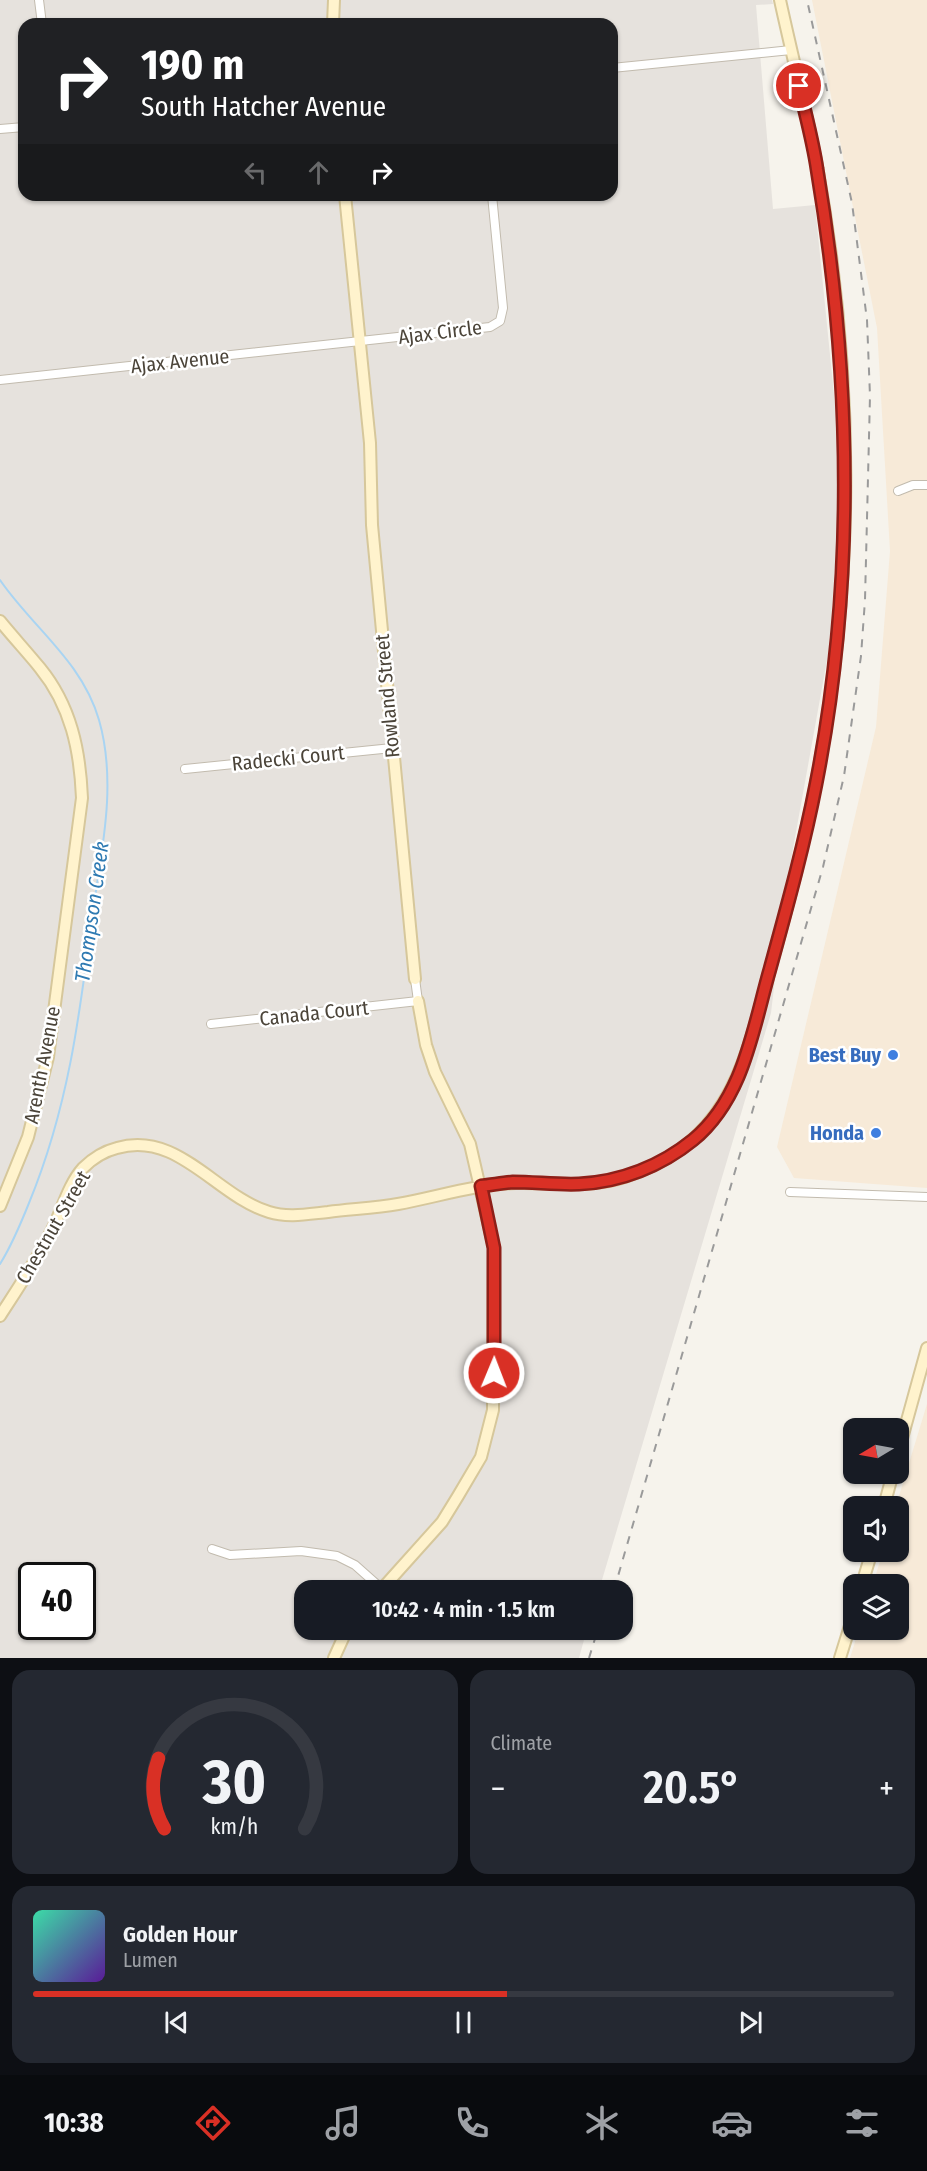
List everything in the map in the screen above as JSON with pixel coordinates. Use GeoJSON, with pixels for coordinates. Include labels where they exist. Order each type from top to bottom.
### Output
{"type":"FeatureCollection","features":[{"type":"Feature","properties":{"kind":"street"},"geometry":{"type":"LineString","coordinates":[[39,0],[41,18]]}},
{"type":"Feature","properties":{"kind":"street"},"geometry":{"type":"LineString","coordinates":[[333,18],[334,0]]}},
{"type":"Feature","properties":{"kind":"street"},"geometry":{"type":"LineString","coordinates":[[481,1186],[513,1182],[580,1184],[622,1179],[663,1161],[695,1138],[721,1109],[743,1068],[795,879],[816,782],[836,647],[843,562],[845,462],[840,349],[830,252],[817,166],[780,0]]}},
{"type":"Feature","properties":{"kind":"street"},"geometry":{"type":"LineString","coordinates":[[618,67],[791,50]]}},
{"type":"Feature","properties":{"kind":"street"},"geometry":{"type":"LineString","coordinates":[[0,129],[18,128]]}},
{"type":"Feature","properties":{"kind":"street","name":"Rowland Street"},"geometry":{"type":"LineString","coordinates":[[346,201],[370,443],[372,525],[392,748],[418,1001],[426,1045],[435,1072],[470,1144],[494,1248],[493,1410],[482,1456],[442,1522],[391,1580]]}},
{"type":"Feature","properties":{"kind":"street","name":"Ajax Circle"},"geometry":{"type":"LineString","coordinates":[[359,341],[490,327],[500,321],[503,308],[493,201]]}},
{"type":"Feature","properties":{"kind":"street","name":"Ajax Avenue"},"geometry":{"type":"LineString","coordinates":[[0,380],[359,341]]}},
{"type":"Feature","properties":{"kind":"street"},"geometry":{"type":"LineString","coordinates":[[898,490],[913,485],[927,485]]}},
{"type":"Feature","properties":{"kind":"street","name":"Arenth Avenue"},"geometry":{"type":"LineString","coordinates":[[0,621],[41,669],[68,713],[81,769],[82,798],[48,1057],[28,1137],[0,1206]]}},
{"type":"Feature","properties":{"kind":"street","name":"Radecki Court"},"geometry":{"type":"LineString","coordinates":[[185,769],[392,748]]}},
{"type":"Feature","properties":{"kind":"street","name":"Canada Court"},"geometry":{"type":"LineString","coordinates":[[211,1024],[418,1001]]}},
{"type":"Feature","properties":{"kind":"street","name":"Chestnut Street"},"geometry":{"type":"LineString","coordinates":[[0,1316],[33,1265],[81,1170],[97,1156],[116,1148],[137,1144],[156,1146],[177,1156],[249,1204],[268,1212],[291,1215],[395,1205],[481,1186]]}},
{"type":"Feature","properties":{"kind":"street"},"geometry":{"type":"LineString","coordinates":[[790,1192],[927,1197]]}},
{"type":"Feature","properties":{"kind":"street"},"geometry":{"type":"LineString","coordinates":[[908,1418],[927,1348]]}},
{"type":"Feature","properties":{"kind":"street"},"geometry":{"type":"LineString","coordinates":[[212,1549],[230,1555],[301,1551],[337,1556],[355,1565],[371,1580]]}},
{"type":"Feature","properties":{"kind":"street"},"geometry":{"type":"LineString","coordinates":[[334,1658],[342,1640]]}},
{"type":"Feature","properties":{"kind":"street"},"geometry":{"type":"LineString","coordinates":[[840,1658],[846,1640]]}},
{"type":"Feature","properties":{"kind":"shaded area"},"geometry":{"type":"Polygon","coordinates":[[[0,0],[772,0],[773,4],[756,5],[773,209],[815,205],[836,415],[838,522],[829,649],[785,893],[771,1013],[602,1580],[294,1580],[294,1640],[584,1640],[579,1658],[0,1658],[0,0]]]}},
{"type":"Feature","properties":{"kind":"shaded area"},"geometry":{"type":"Polygon","coordinates":[[[812,0],[927,0],[927,1188],[794,1178],[777,1147],[876,727],[890,551],[877,328],[812,0]]]}},
{"type":"Feature","properties":{"kind":"shaded area"},"geometry":{"type":"Polygon","coordinates":[[[927,1404],[927,1658],[850,1658],[856,1640],[909,1640],[909,1574],[876,1574],[880,1562],[909,1562],[909,1496],[899,1496],[903,1484],[909,1484],[909,1463],[927,1404]]]}},
{"type":"Feature","properties":{"kind":"waterway","name":"Thompson Creek"},"geometry":{"type":"LineString","coordinates":[[0,580],[69,662],[81,680],[99,720],[107,767],[104,839],[71,1059],[43,1167],[19,1226],[0,1264]]}},
{"type":"Feature","properties":{"kind":"railway"},"geometry":{"type":"LineString","coordinates":[[617,1580],[823,867],[844,776],[861,656],[865,600],[870,396],[867,320],[852,203],[807,0]]}},
{"type":"Feature","properties":{"kind":"railway"},"geometry":{"type":"LineString","coordinates":[[589,1658],[595,1640]]}},
{"type":"Feature","properties":{"kind":"place","name":"Best Buy"},"geometry":{"type":"Point","coordinates":[893,1055]}},
{"type":"Feature","properties":{"kind":"place","name":"Honda"},"geometry":{"type":"Point","coordinates":[876,1133]}},
{"type":"Feature","properties":{"kind":"route"},"geometry":{"type":"LineString","coordinates":[[494,1373],[494,1248],[481,1186],[513,1182],[580,1184],[622,1179],[663,1161],[695,1138],[721,1109],[743,1068],[795,879],[816,782],[835,653],[843,562],[845,462],[840,349],[830,252],[817,166],[799,86]]}}]}
